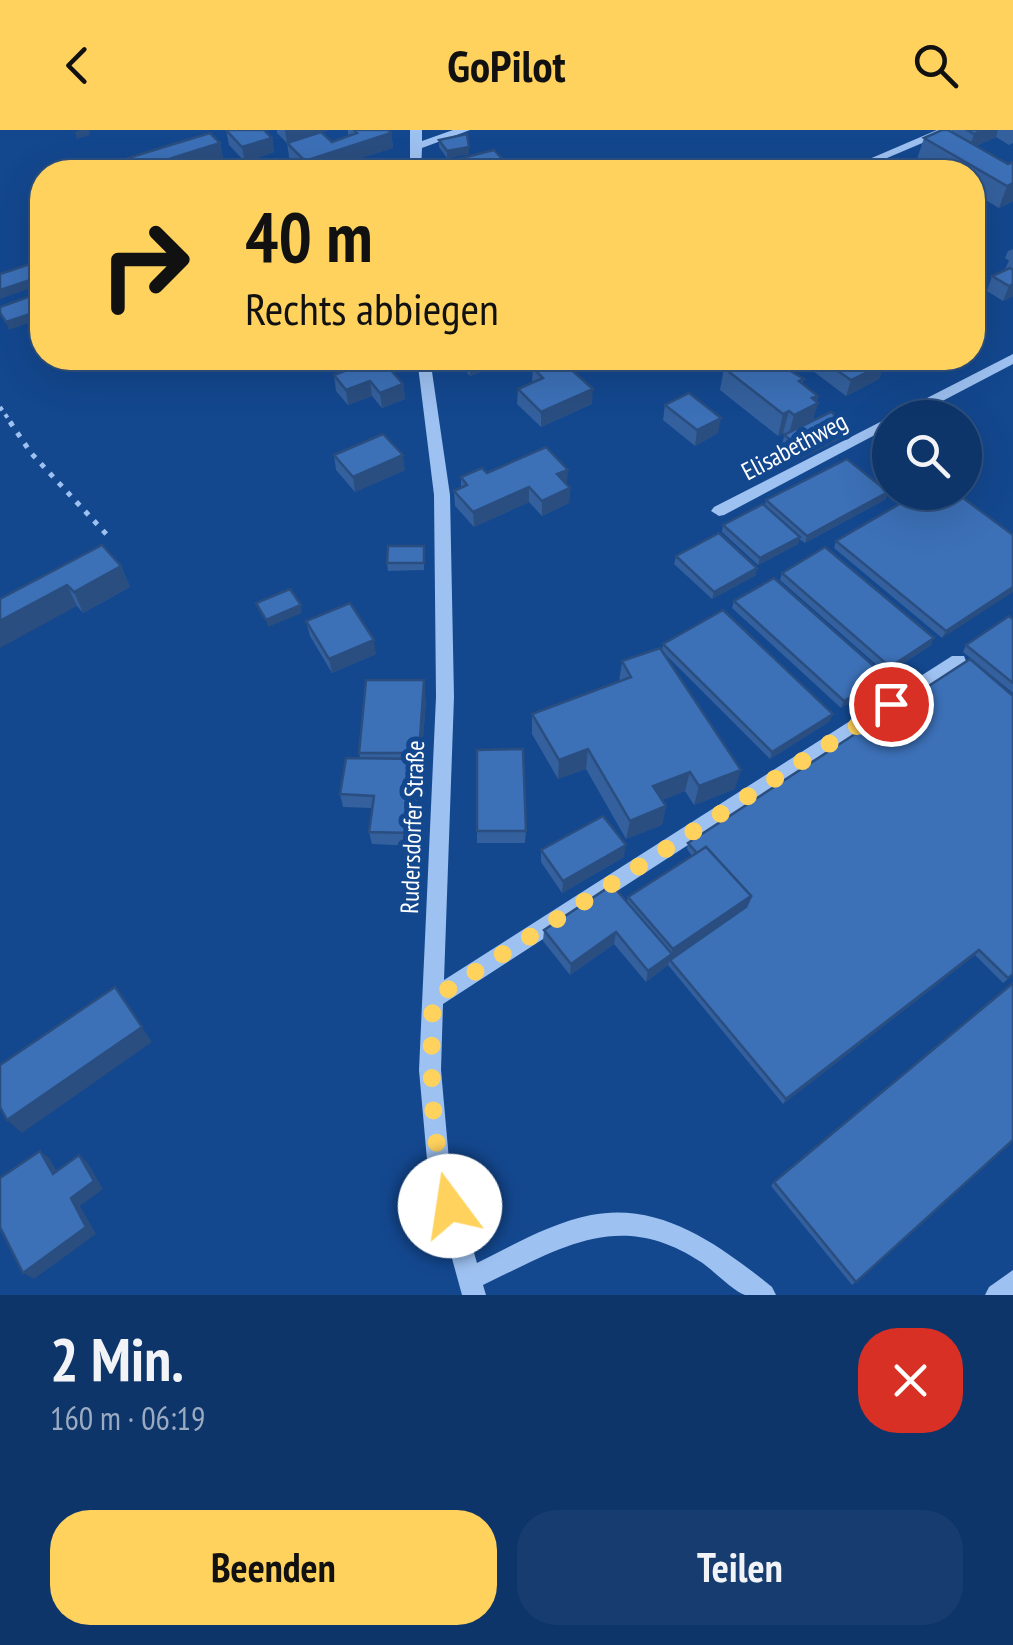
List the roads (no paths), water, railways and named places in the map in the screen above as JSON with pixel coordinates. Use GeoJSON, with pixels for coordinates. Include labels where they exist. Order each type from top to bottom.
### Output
{"type":"FeatureCollection","features":[{"type":"Feature","properties":{"kind":"street"},"geometry":{"type":"LineString","coordinates":[[416,130],[417,160]]}},
{"type":"Feature","properties":{"kind":"street"},"geometry":{"type":"LineString","coordinates":[[418,146],[464,130]]}},
{"type":"Feature","properties":{"kind":"street"},"geometry":{"type":"LineString","coordinates":[[874,160],[947,130]]}},
{"type":"Feature","properties":{"kind":"street"},"geometry":{"type":"LineString","coordinates":[[932,400],[1013,358]]}},
{"type":"Feature","properties":{"kind":"street","name":"Rudersdorfer Straße"},"geometry":{"type":"LineString","coordinates":[[425,370],[442,495],[445,660],[430,1070],[439,1170],[473,1287]]}},
{"type":"Feature","properties":{"kind":"street","name":"Elisabethweg"},"geometry":{"type":"LineString","coordinates":[[719,511],[872,431]]}},
{"type":"Feature","properties":{"kind":"street"},"geometry":{"type":"LineString","coordinates":[[433,999],[958,661]]}},
{"type":"Feature","properties":{"kind":"street"},"geometry":{"type":"LineString","coordinates":[[473,1287],[592,1226],[631,1223],[677,1234],[720,1260],[764,1295]]}},
{"type":"Feature","properties":{"kind":"street"},"geometry":{"type":"LineString","coordinates":[[997,1295],[1013,1282]]}}]}
